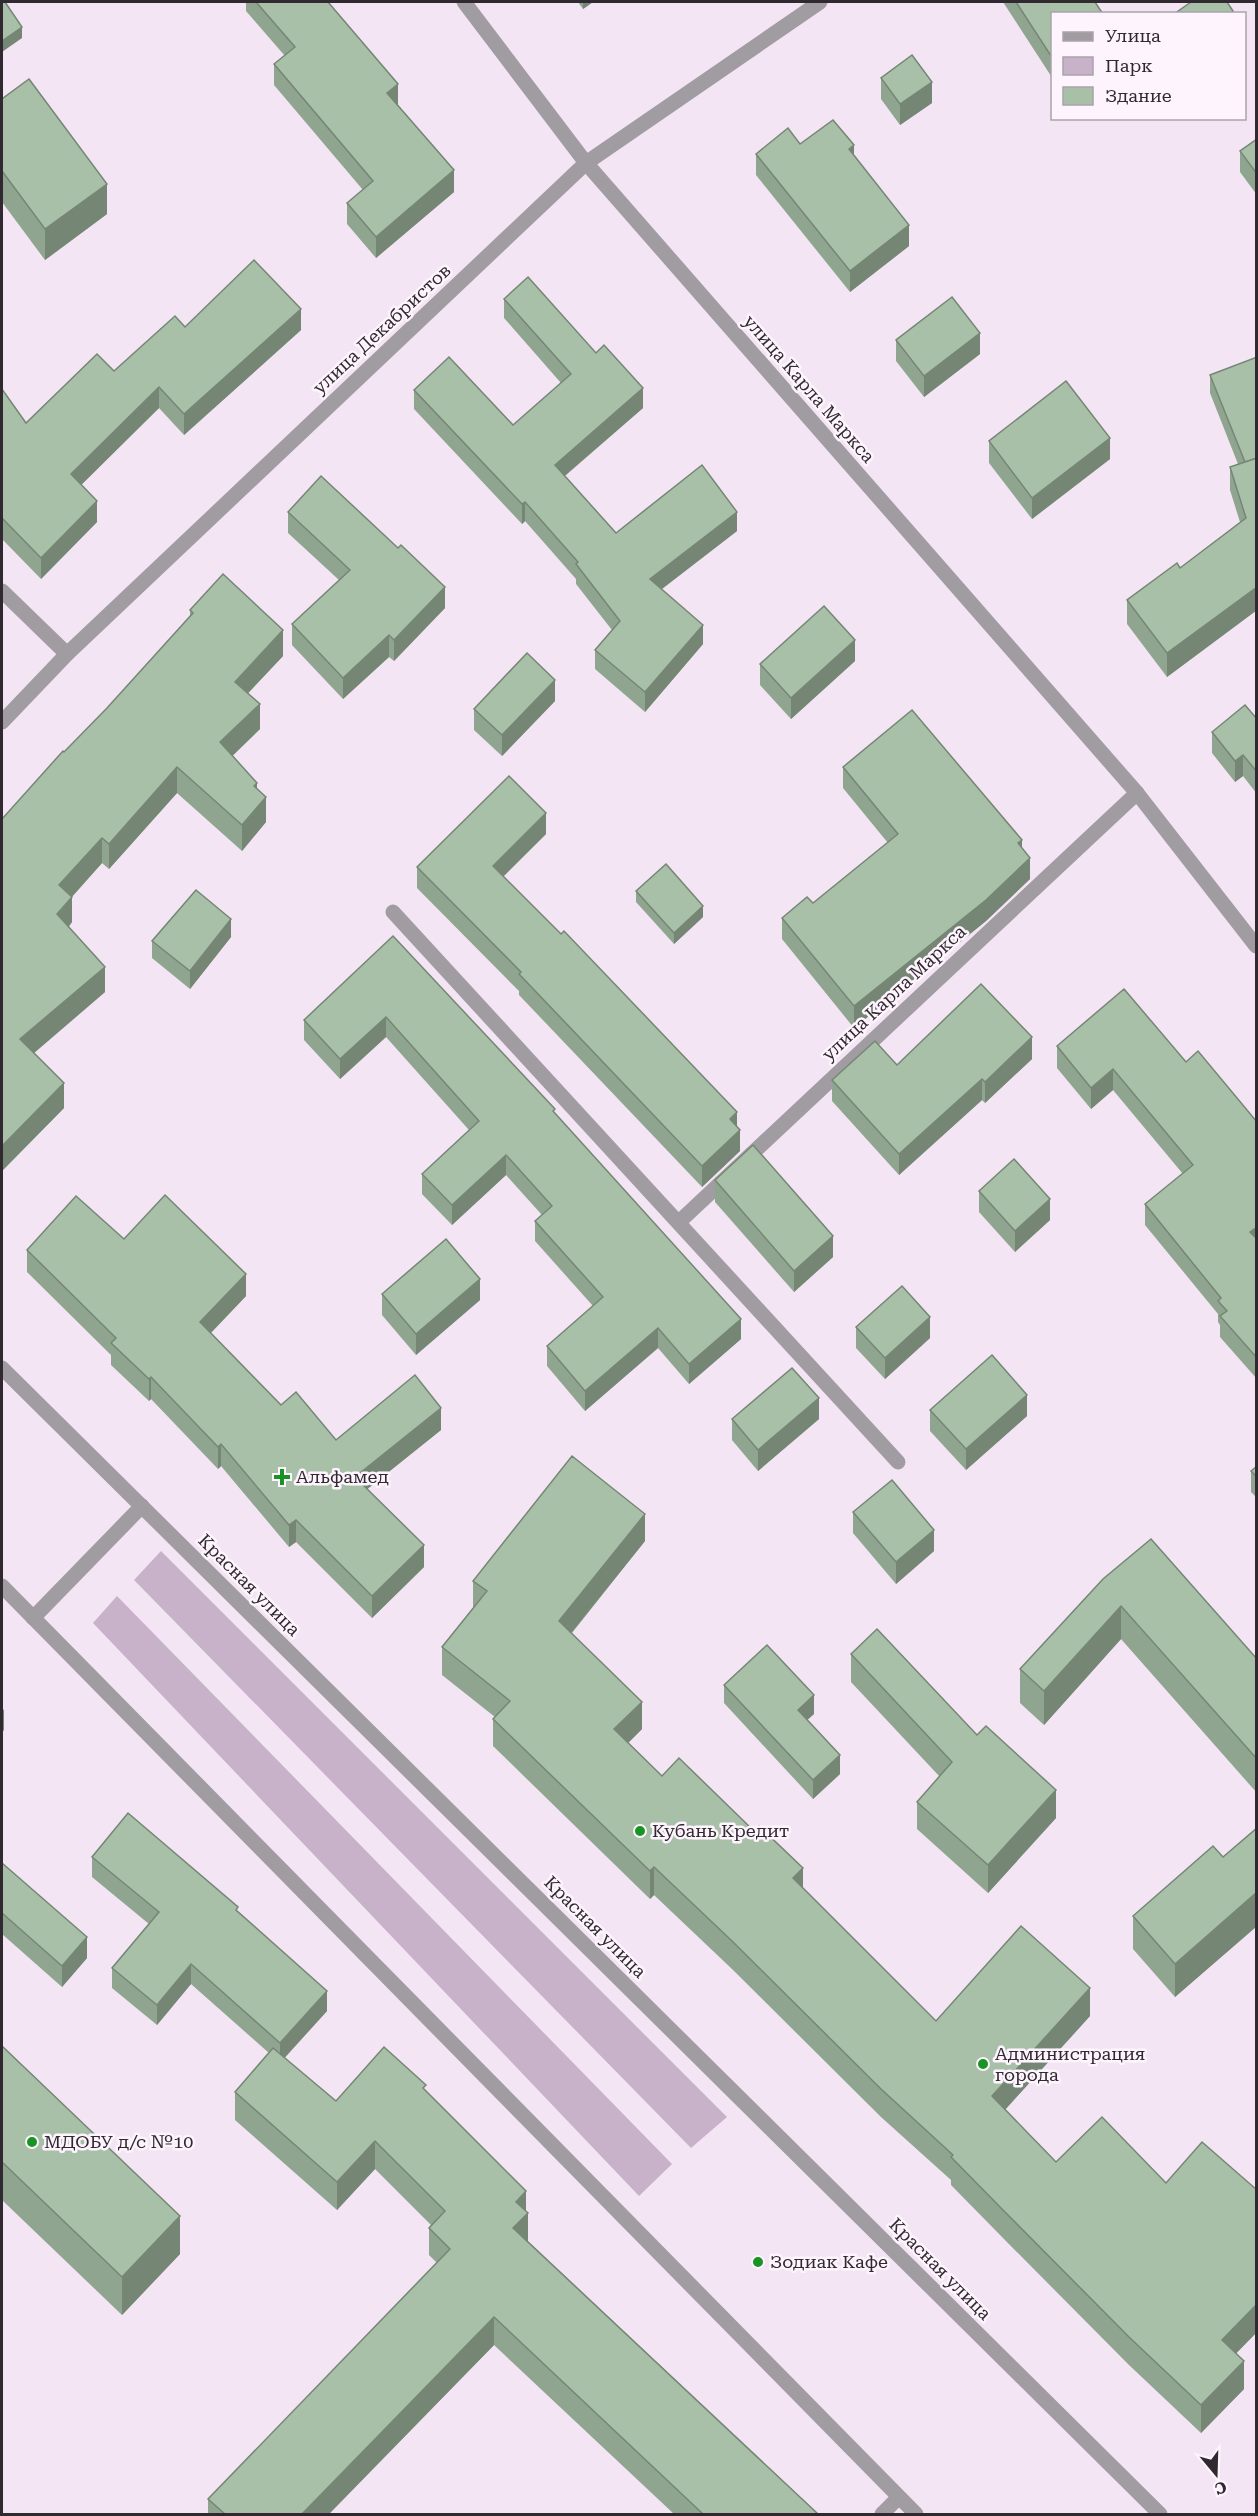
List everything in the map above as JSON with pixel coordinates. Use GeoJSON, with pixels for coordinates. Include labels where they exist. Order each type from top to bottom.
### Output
{"type":"FeatureCollection","features":[{"type":"Feature","properties":{"kind":"street","name":"улица Карла Маркса"},"geometry":{"type":"LineString","coordinates":[[464,2],[586,163],[1137,793],[1257,946]]}},
{"type":"Feature","properties":{"kind":"street","name":"улица Декабристов"},"geometry":{"type":"LineString","coordinates":[[2,722],[68,654],[586,163],[820,2]]}},
{"type":"Feature","properties":{"kind":"street"},"geometry":{"type":"LineString","coordinates":[[2,591],[68,654]]}},
{"type":"Feature","properties":{"kind":"street","name":"улица Карла Маркса"},"geometry":{"type":"LineString","coordinates":[[679,1222],[1137,793]]}},
{"type":"Feature","properties":{"kind":"street"},"geometry":{"type":"LineString","coordinates":[[393,912],[898,1462]]}},
{"type":"Feature","properties":{"kind":"street","name":"Красная улица"},"geometry":{"type":"LineString","coordinates":[[2,1368],[1160,2514]]}},
{"type":"Feature","properties":{"kind":"street"},"geometry":{"type":"LineString","coordinates":[[33,1618],[141,1506]]}},
{"type":"Feature","properties":{"kind":"street"},"geometry":{"type":"LineString","coordinates":[[2,1586],[916,2514]]}},
{"type":"Feature","properties":{"kind":"street"},"geometry":{"type":"LineString","coordinates":[[882,2514],[898,2498]]}},
{"type":"Feature","properties":{"kind":"green space"},"geometry":{"type":"Polygon","coordinates":[[[161,1551],[727,2117],[691,2148],[134,1580],[161,1551]]]}},
{"type":"Feature","properties":{"kind":"green space"},"geometry":{"type":"Polygon","coordinates":[[[117,1596],[672,2164],[639,2196],[93,1623],[117,1596]]]}},
{"type":"Feature","properties":{"kind":"building"},"geometry":{"type":"Polygon","coordinates":[[[2,2],[5,2],[22,27],[2,41],[2,2]]]}},
{"type":"Feature","properties":{"kind":"building"},"geometry":{"type":"Polygon","coordinates":[[[256,2],[328,2],[398,84],[387,93],[454,170],[376,237],[347,203],[373,181],[274,64],[295,47],[256,2]]]}},
{"type":"Feature","properties":{"kind":"building"},"geometry":{"type":"Polygon","coordinates":[[[1016,2],[1095,2],[1102,12],[1051,12],[1051,56],[1016,2]]]}},
{"type":"Feature","properties":{"kind":"building"},"geometry":{"type":"Polygon","coordinates":[[[1191,2],[1227,2],[1233,11],[1232,12],[1177,12],[1191,2]]]}},
{"type":"Feature","properties":{"kind":"building"},"geometry":{"type":"Polygon","coordinates":[[[912,55],[932,82],[900,104],[881,78],[912,55]]]}},
{"type":"Feature","properties":{"kind":"building"},"geometry":{"type":"Polygon","coordinates":[[[29,79],[107,184],[45,229],[2,171],[2,99],[29,79]]]}},
{"type":"Feature","properties":{"kind":"building"},"geometry":{"type":"Polygon","coordinates":[[[833,120],[854,145],[849,149],[909,225],[850,271],[756,154],[788,128],[800,144],[833,120]]]}},
{"type":"Feature","properties":{"kind":"building"},"geometry":{"type":"Polygon","coordinates":[[[1257,139],[1257,174],[1240,151],[1257,139]]]}},
{"type":"Feature","properties":{"kind":"building"},"geometry":{"type":"Polygon","coordinates":[[[254,260],[301,309],[184,414],[159,387],[71,474],[97,501],[41,558],[2,518],[2,389],[26,423],[97,354],[114,371],[175,316],[185,327],[254,260]]]}},
{"type":"Feature","properties":{"kind":"building"},"geometry":{"type":"Polygon","coordinates":[[[528,277],[596,353],[604,345],[643,388],[555,465],[616,533],[702,465],[737,512],[650,579],[703,625],[645,692],[595,650],[620,621],[576,564],[578,562],[525,502],[522,504],[414,390],[449,357],[513,425],[571,374],[504,299],[528,277]]]}},
{"type":"Feature","properties":{"kind":"building"},"geometry":{"type":"Polygon","coordinates":[[[952,297],[980,333],[924,376],[896,340],[952,297]]]}},
{"type":"Feature","properties":{"kind":"building"},"geometry":{"type":"Polygon","coordinates":[[[1257,357],[1257,458],[1245,462],[1210,375],[1257,357]]]}},
{"type":"Feature","properties":{"kind":"building"},"geometry":{"type":"Polygon","coordinates":[[[1066,381],[1110,438],[1032,498],[989,441],[1066,381]]]}},
{"type":"Feature","properties":{"kind":"building"},"geometry":{"type":"Polygon","coordinates":[[[1257,458],[1257,587],[1167,653],[1127,600],[1177,563],[1180,568],[1246,518],[1230,467],[1257,458]]]}},
{"type":"Feature","properties":{"kind":"building"},"geometry":{"type":"Polygon","coordinates":[[[321,476],[398,548],[401,545],[445,587],[394,640],[389,635],[343,678],[292,624],[350,570],[288,512],[321,476]]]}},
{"type":"Feature","properties":{"kind":"building"},"geometry":{"type":"Polygon","coordinates":[[[223,574],[283,630],[235,682],[260,704],[220,742],[257,783],[254,786],[266,797],[242,825],[177,767],[109,844],[102,838],[59,885],[72,897],[57,914],[105,967],[20,1039],[64,1083],[2,1146],[2,819],[193,613],[190,610],[223,574]]]}},
{"type":"Feature","properties":{"kind":"building"},"geometry":{"type":"Polygon","coordinates":[[[824,606],[855,640],[791,698],[760,664],[824,606]]]}},
{"type":"Feature","properties":{"kind":"building"},"geometry":{"type":"Polygon","coordinates":[[[527,653],[555,680],[502,735],[474,709],[527,653]]]}},
{"type":"Feature","properties":{"kind":"building"},"geometry":{"type":"Polygon","coordinates":[[[1245,705],[1257,719],[1257,772],[1243,755],[1235,761],[1212,732],[1245,705]]]}},
{"type":"Feature","properties":{"kind":"building"},"geometry":{"type":"Polygon","coordinates":[[[912,710],[1022,840],[1018,843],[1030,858],[986,900],[854,1006],[782,918],[807,897],[813,903],[898,834],[843,767],[912,710]]]}},
{"type":"Feature","properties":{"kind":"building"},"geometry":{"type":"Polygon","coordinates":[[[509,776],[546,813],[493,866],[561,934],[564,931],[737,1112],[730,1119],[740,1130],[702,1166],[519,974],[521,972],[417,867],[509,776]]]}},
{"type":"Feature","properties":{"kind":"building"},"geometry":{"type":"Polygon","coordinates":[[[666,864],[703,906],[674,933],[636,891],[666,864]]]}},
{"type":"Feature","properties":{"kind":"building"},"geometry":{"type":"Polygon","coordinates":[[[196,890],[231,919],[190,971],[152,941],[196,890]]]}},
{"type":"Feature","properties":{"kind":"building"},"geometry":{"type":"Polygon","coordinates":[[[393,936],[555,1109],[553,1111],[741,1319],[689,1364],[658,1328],[585,1391],[547,1346],[603,1297],[535,1221],[552,1206],[506,1155],[452,1205],[422,1174],[479,1121],[386,1017],[340,1059],[304,1020],[393,936]]]}},
{"type":"Feature","properties":{"kind":"building"},"geometry":{"type":"Polygon","coordinates":[[[981,984],[1032,1037],[985,1082],[982,1079],[899,1154],[832,1080],[875,1041],[897,1065],[981,984]]]}},
{"type":"Feature","properties":{"kind":"building"},"geometry":{"type":"Polygon","coordinates":[[[1124,989],[1186,1062],[1198,1051],[1257,1122],[1257,1227],[1250,1232],[1257,1239],[1257,1358],[1220,1316],[1227,1311],[1218,1301],[1221,1298],[1145,1204],[1193,1165],[1113,1069],[1091,1088],[1057,1046],[1124,989]]]}},
{"type":"Feature","properties":{"kind":"building"},"geometry":{"type":"Polygon","coordinates":[[[753,1145],[833,1236],[794,1271],[715,1180],[753,1145]]]}},
{"type":"Feature","properties":{"kind":"building"},"geometry":{"type":"Polygon","coordinates":[[[1014,1159],[1050,1199],[1015,1231],[979,1191],[1014,1159]]]}},
{"type":"Feature","properties":{"kind":"building"},"geometry":{"type":"Polygon","coordinates":[[[165,1195],[246,1274],[200,1322],[281,1405],[296,1392],[336,1440],[415,1375],[441,1408],[355,1477],[424,1545],[372,1596],[296,1520],[289,1525],[221,1444],[218,1447],[151,1377],[149,1379],[111,1343],[116,1338],[27,1250],[76,1196],[124,1239],[165,1195]]]}},
{"type":"Feature","properties":{"kind":"building"},"geometry":{"type":"Polygon","coordinates":[[[446,1239],[480,1279],[416,1334],[382,1294],[446,1239]]]}},
{"type":"Feature","properties":{"kind":"building"},"geometry":{"type":"Polygon","coordinates":[[[902,1286],[930,1317],[885,1358],[856,1327],[902,1286]]]}},
{"type":"Feature","properties":{"kind":"building"},"geometry":{"type":"Polygon","coordinates":[[[992,1355],[1027,1395],[966,1449],[930,1410],[992,1355]]]}},
{"type":"Feature","properties":{"kind":"building"},"geometry":{"type":"Polygon","coordinates":[[[792,1368],[819,1398],[758,1450],[732,1419],[792,1368]]]}},
{"type":"Feature","properties":{"kind":"building"},"geometry":{"type":"Polygon","coordinates":[[[572,1456],[645,1514],[559,1621],[642,1702],[614,1729],[662,1776],[679,1758],[754,1831],[759,1826],[803,1868],[793,1878],[936,2021],[1021,1926],[1090,1988],[992,2096],[1056,2162],[1102,2117],[1166,2183],[1202,2142],[1257,2190],[1257,2304],[1222,2340],[1244,2361],[1201,2405],[1129,2337],[1002,2209],[951,2157],[953,2155],[881,2089],[654,1867],[650,1871],[493,1719],[510,1701],[442,1647],[487,1591],[473,1581],[572,1456]]]}},
{"type":"Feature","properties":{"kind":"building"},"geometry":{"type":"Polygon","coordinates":[[[1257,1466],[1257,1477],[1251,1471],[1257,1466]]]}},
{"type":"Feature","properties":{"kind":"building"},"geometry":{"type":"Polygon","coordinates":[[[892,1480],[934,1530],[896,1562],[853,1512],[892,1480]]]}},
{"type":"Feature","properties":{"kind":"building"},"geometry":{"type":"Polygon","coordinates":[[[1151,1539],[1257,1659],[1257,1759],[1121,1606],[1044,1691],[1020,1669],[1103,1579],[1151,1539]]]}},
{"type":"Feature","properties":{"kind":"building"},"geometry":{"type":"Polygon","coordinates":[[[877,1629],[977,1735],[986,1726],[1056,1790],[988,1865],[917,1802],[952,1762],[851,1654],[877,1629]]]}},
{"type":"Feature","properties":{"kind":"building"},"geometry":{"type":"Polygon","coordinates":[[[767,1645],[814,1695],[798,1710],[840,1755],[813,1780],[724,1685],[767,1645]]]}},
{"type":"Feature","properties":{"kind":"building"},"geometry":{"type":"Polygon","coordinates":[[[128,1813],[238,1907],[236,1910],[327,1991],[280,2043],[191,1964],[157,2005],[112,1968],[159,1912],[92,1857],[128,1813]]]}},
{"type":"Feature","properties":{"kind":"building"},"geometry":{"type":"Polygon","coordinates":[[[1257,1828],[1257,1892],[1175,1964],[1133,1916],[1213,1846],[1223,1857],[1257,1828]]]}},
{"type":"Feature","properties":{"kind":"building"},"geometry":{"type":"Polygon","coordinates":[[[2,1863],[87,1937],[62,1966],[2,1913],[2,1863]]]}},
{"type":"Feature","properties":{"kind":"building","name":"МДОБУ д/с №10"},"geometry":{"type":"Polygon","coordinates":[[[2,2046],[180,2216],[122,2277],[2,2162],[2,2046]]]}},
{"type":"Feature","properties":{"kind":"building"},"geometry":{"type":"Polygon","coordinates":[[[384,2047],[426,2085],[423,2088],[526,2191],[516,2202],[528,2213],[513,2228],[818,2514],[703,2514],[494,2317],[302,2514],[225,2514],[208,2499],[450,2249],[429,2228],[445,2211],[375,2141],[337,2182],[235,2092],[273,2048],[336,2101],[384,2047]]]}},
{"type":"Feature","properties":{"kind":"place","name":"Альфамед"},"geometry":{"type":"Point","coordinates":[282,1477]}},
{"type":"Feature","properties":{"kind":"place","name":"Кубань Кредит"},"geometry":{"type":"Point","coordinates":[640,1831]}},
{"type":"Feature","properties":{"kind":"place","name":"Администрация города"},"geometry":{"type":"Point","coordinates":[983,2064]}},
{"type":"Feature","properties":{"kind":"place","name":"МДОБУ д/с №10"},"geometry":{"type":"Point","coordinates":[32,2142]}},
{"type":"Feature","properties":{"kind":"place","name":"Зодиак Кафе"},"geometry":{"type":"Point","coordinates":[758,2262]}}]}
